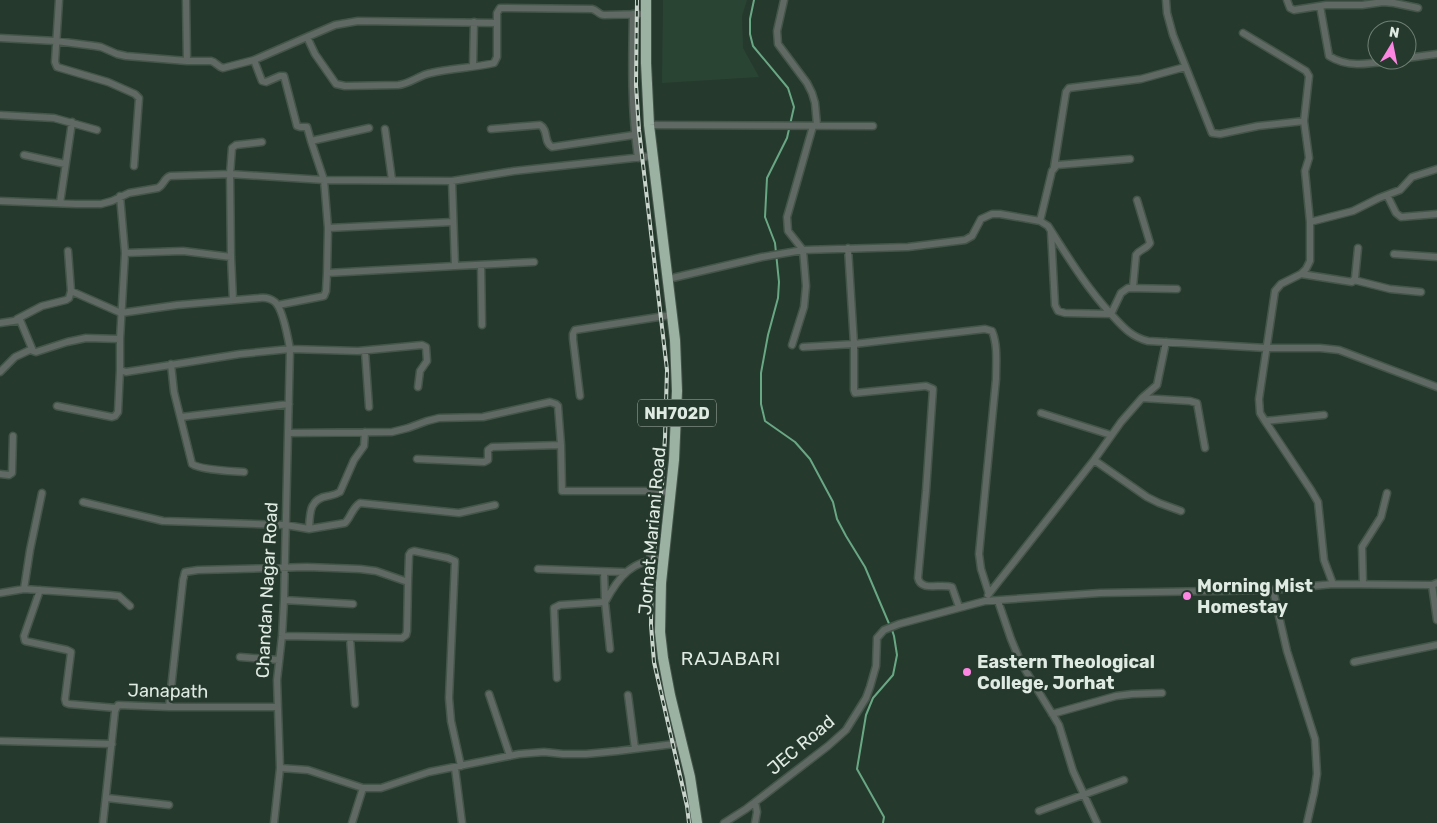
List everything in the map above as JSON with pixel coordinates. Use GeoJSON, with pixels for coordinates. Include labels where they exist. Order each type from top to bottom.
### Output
{"type":"FeatureCollection","features":[{"type":"Feature","properties":{"kind":"highway","name":"Jorhat Mariani Road"},"geometry":{"type":"LineString","coordinates":[[646,0],[646,73],[649,125],[675,340],[677,391],[677,416],[664,559],[660,632],[670,695],[682,742],[697,823]]}},
{"type":"Feature","properties":{"kind":"street"},"geometry":{"type":"LineString","coordinates":[[59,0],[55,62],[57,67],[108,82],[135,94],[139,98],[134,166]]}},
{"type":"Feature","properties":{"kind":"street"},"geometry":{"type":"LineString","coordinates":[[186,0],[187,61]]}},
{"type":"Feature","properties":{"kind":"street"},"geometry":{"type":"LineString","coordinates":[[784,0],[777,31],[778,44],[807,83],[815,103],[812,126],[787,217],[788,231],[803,250],[806,278],[806,300],[792,345]]}},
{"type":"Feature","properties":{"kind":"street"},"geometry":{"type":"LineString","coordinates":[[1166,0],[1169,22],[1212,133],[1220,134],[1266,125],[1304,121]]}},
{"type":"Feature","properties":{"kind":"street"},"geometry":{"type":"LineString","coordinates":[[1288,0],[1290,8],[1294,10],[1320,6],[1389,2],[1418,8]]}},
{"type":"Feature","properties":{"kind":"street"},"geometry":{"type":"LineString","coordinates":[[1320,6],[1328,56],[1344,62],[1367,63]]}},
{"type":"Feature","properties":{"kind":"street"},"geometry":{"type":"LineString","coordinates":[[306,37],[336,84],[403,85],[427,74],[494,63],[496,61],[498,10],[504,7],[592,9],[602,15],[646,14]]}},
{"type":"Feature","properties":{"kind":"street"},"geometry":{"type":"LineString","coordinates":[[633,14],[632,90],[634,135],[638,158]]}},
{"type":"Feature","properties":{"kind":"street"},"geometry":{"type":"LineString","coordinates":[[0,38],[56,41],[101,47],[126,56],[213,61],[223,68],[254,60],[335,25],[358,21],[497,23]]}},
{"type":"Feature","properties":{"kind":"street"},"geometry":{"type":"LineString","coordinates":[[473,66],[474,22]]}},
{"type":"Feature","properties":{"kind":"street"},"geometry":{"type":"LineString","coordinates":[[1243,33],[1308,73],[1309,80],[1304,121],[1309,158],[1304,171],[1310,222],[1310,261],[1301,274],[1281,284],[1275,291],[1259,399],[1260,413],[1312,490],[1318,502],[1324,560],[1333,584]]}},
{"type":"Feature","properties":{"kind":"street"},"geometry":{"type":"LineString","coordinates":[[1417,57],[1437,54]]}},
{"type":"Feature","properties":{"kind":"street"},"geometry":{"type":"LineString","coordinates":[[71,291],[121,313],[264,297],[274,300],[278,305],[324,296],[328,273],[328,228],[324,180],[307,127],[300,128],[297,126],[284,76],[263,82],[254,60]]}},
{"type":"Feature","properties":{"kind":"street"},"geometry":{"type":"LineString","coordinates":[[1040,222],[1054,167],[1066,92],[1069,88],[1141,79],[1185,67]]}},
{"type":"Feature","properties":{"kind":"street"},"geometry":{"type":"LineString","coordinates":[[0,115],[45,117],[72,122],[97,130]]}},
{"type":"Feature","properties":{"kind":"street"},"geometry":{"type":"LineString","coordinates":[[60,203],[72,122]]}},
{"type":"Feature","properties":{"kind":"street"},"geometry":{"type":"LineString","coordinates":[[491,129],[540,125],[545,130],[547,142],[552,147],[634,135]]}},
{"type":"Feature","properties":{"kind":"street"},"geometry":{"type":"LineString","coordinates":[[649,125],[873,126]]}},
{"type":"Feature","properties":{"kind":"street"},"geometry":{"type":"LineString","coordinates":[[311,141],[369,128]]}},
{"type":"Feature","properties":{"kind":"street"},"geometry":{"type":"LineString","coordinates":[[386,130],[392,180]]}},
{"type":"Feature","properties":{"kind":"street"},"geometry":{"type":"LineString","coordinates":[[234,300],[231,257],[230,174],[232,151],[234,146],[262,142]]}},
{"type":"Feature","properties":{"kind":"street"},"geometry":{"type":"LineString","coordinates":[[24,155],[66,164]]}},
{"type":"Feature","properties":{"kind":"street"},"geometry":{"type":"LineString","coordinates":[[0,201],[76,204],[107,203],[129,193],[158,188],[170,176],[230,174],[324,180],[452,182],[514,171],[652,156]]}},
{"type":"Feature","properties":{"kind":"street"},"geometry":{"type":"LineString","coordinates":[[1054,167],[1060,164],[1130,159]]}},
{"type":"Feature","properties":{"kind":"street"},"geometry":{"type":"LineString","coordinates":[[1310,222],[1348,213],[1403,188],[1412,177],[1437,169]]}},
{"type":"Feature","properties":{"kind":"street"},"geometry":{"type":"LineString","coordinates":[[452,182],[455,266]]}},
{"type":"Feature","properties":{"kind":"street"},"geometry":{"type":"LineString","coordinates":[[1387,195],[1400,217],[1437,214]]}},
{"type":"Feature","properties":{"kind":"street"},"geometry":{"type":"LineString","coordinates":[[57,406],[112,417],[118,412],[125,253],[120,196]]}},
{"type":"Feature","properties":{"kind":"street"},"geometry":{"type":"LineString","coordinates":[[1133,287],[1136,255],[1150,243],[1137,200]]}},
{"type":"Feature","properties":{"kind":"street"},"geometry":{"type":"LineString","coordinates":[[668,279],[762,257],[803,250],[925,246],[965,240],[972,236],[981,219],[992,214],[1008,215],[1040,222],[1048,226],[1092,292],[1125,329],[1139,339],[1266,348],[1339,350],[1437,387]]}},
{"type":"Feature","properties":{"kind":"street"},"geometry":{"type":"LineString","coordinates":[[328,228],[454,222]]}},
{"type":"Feature","properties":{"kind":"street"},"geometry":{"type":"LineString","coordinates":[[1051,231],[1056,309],[1065,313],[1111,314]]}},
{"type":"Feature","properties":{"kind":"street"},"geometry":{"type":"LineString","coordinates":[[848,248],[854,344],[854,390],[856,393],[926,386],[933,390],[918,578],[922,585],[945,585],[952,587],[958,607]]}},
{"type":"Feature","properties":{"kind":"street"},"geometry":{"type":"LineString","coordinates":[[1354,280],[1358,248]]}},
{"type":"Feature","properties":{"kind":"street"},"geometry":{"type":"LineString","coordinates":[[0,323],[17,319],[42,306],[69,298],[71,291],[68,251]]}},
{"type":"Feature","properties":{"kind":"street"},"geometry":{"type":"LineString","coordinates":[[125,253],[183,251],[231,257]]}},
{"type":"Feature","properties":{"kind":"street"},"geometry":{"type":"LineString","coordinates":[[1394,254],[1437,258]]}},
{"type":"Feature","properties":{"kind":"street"},"geometry":{"type":"LineString","coordinates":[[328,273],[534,262]]}},
{"type":"Feature","properties":{"kind":"street"},"geometry":{"type":"LineString","coordinates":[[481,265],[482,325]]}},
{"type":"Feature","properties":{"kind":"street"},"geometry":{"type":"LineString","coordinates":[[1301,274],[1352,282],[1354,280],[1397,291],[1421,292]]}},
{"type":"Feature","properties":{"kind":"street"},"geometry":{"type":"LineString","coordinates":[[1111,314],[1123,291],[1128,288],[1177,289]]}},
{"type":"Feature","properties":{"kind":"street","name":"Chandan Nagar Road"},"geometry":{"type":"LineString","coordinates":[[274,823],[280,768],[277,680],[286,567],[286,465],[290,404],[290,349],[278,305]]}},
{"type":"Feature","properties":{"kind":"street"},"geometry":{"type":"LineString","coordinates":[[580,396],[572,334],[575,330],[671,315]]}},
{"type":"Feature","properties":{"kind":"street"},"geometry":{"type":"LineString","coordinates":[[17,319],[21,322],[34,352],[86,338],[120,340]]}},
{"type":"Feature","properties":{"kind":"street"},"geometry":{"type":"LineString","coordinates":[[803,347],[854,344],[986,329],[992,331],[995,348],[996,379],[979,554],[981,569],[989,594]]}},
{"type":"Feature","properties":{"kind":"street"},"geometry":{"type":"LineString","coordinates":[[985,601],[1094,460],[1111,435],[1142,398],[1157,385],[1166,342]]}},
{"type":"Feature","properties":{"kind":"street"},"geometry":{"type":"LineString","coordinates":[[120,370],[126,372],[240,354],[290,349],[365,351],[422,345],[426,346],[427,361],[420,371],[418,387]]}},
{"type":"Feature","properties":{"kind":"street"},"geometry":{"type":"LineString","coordinates":[[0,372],[15,357],[32,349]]}},
{"type":"Feature","properties":{"kind":"street"},"geometry":{"type":"LineString","coordinates":[[365,351],[369,407]]}},
{"type":"Feature","properties":{"kind":"street"},"geometry":{"type":"LineString","coordinates":[[171,364],[174,392],[192,464],[202,468],[244,472]]}},
{"type":"Feature","properties":{"kind":"street"},"geometry":{"type":"LineString","coordinates":[[1142,398],[1197,403],[1205,448]]}},
{"type":"Feature","properties":{"kind":"street"},"geometry":{"type":"LineString","coordinates":[[288,433],[399,431],[439,418],[476,418],[553,402],[558,406],[562,491],[671,492]]}},
{"type":"Feature","properties":{"kind":"street"},"geometry":{"type":"LineString","coordinates":[[181,417],[290,404]]}},
{"type":"Feature","properties":{"kind":"street"},"geometry":{"type":"LineString","coordinates":[[1041,413],[1111,435]]}},
{"type":"Feature","properties":{"kind":"street"},"geometry":{"type":"LineString","coordinates":[[1265,421],[1324,415]]}},
{"type":"Feature","properties":{"kind":"street"},"geometry":{"type":"LineString","coordinates":[[309,529],[312,505],[324,497],[340,492],[354,460],[364,446],[365,432]]}},
{"type":"Feature","properties":{"kind":"street"},"geometry":{"type":"LineString","coordinates":[[0,474],[12,473],[13,436]]}},
{"type":"Feature","properties":{"kind":"street"},"geometry":{"type":"LineString","coordinates":[[417,459],[484,462],[488,460],[488,450],[492,447],[561,445]]}},
{"type":"Feature","properties":{"kind":"street"},"geometry":{"type":"LineString","coordinates":[[1094,460],[1147,497],[1181,511]]}},
{"type":"Feature","properties":{"kind":"street"},"geometry":{"type":"LineString","coordinates":[[650,560],[657,491]]}},
{"type":"Feature","properties":{"kind":"street"},"geometry":{"type":"LineString","coordinates":[[24,589],[42,493]]}},
{"type":"Feature","properties":{"kind":"street"},"geometry":{"type":"LineString","coordinates":[[1363,584],[1362,547],[1381,517],[1387,493]]}},
{"type":"Feature","properties":{"kind":"street"},"geometry":{"type":"LineString","coordinates":[[83,502],[163,521],[286,525],[309,529],[345,523],[354,508],[360,503],[459,513],[496,505]]}},
{"type":"Feature","properties":{"kind":"street"},"geometry":{"type":"LineString","coordinates":[[282,636],[402,638],[406,635],[409,555],[411,552],[414,551],[455,561],[449,698],[458,767],[462,823]]}},
{"type":"Feature","properties":{"kind":"street"},"geometry":{"type":"LineString","coordinates":[[538,568],[624,572],[650,560],[664,559]]}},
{"type":"Feature","properties":{"kind":"street"},"geometry":{"type":"LineString","coordinates":[[169,707],[174,650],[185,572],[307,567],[368,570],[408,582]]}},
{"type":"Feature","properties":{"kind":"street"},"geometry":{"type":"LineString","coordinates":[[604,572],[610,649]]}},
{"type":"Feature","properties":{"kind":"street"},"geometry":{"type":"LineString","coordinates":[[605,602],[624,572]]}},
{"type":"Feature","properties":{"kind":"street","name":"JEC Road"},"geometry":{"type":"LineString","coordinates":[[724,823],[755,802],[846,730],[866,698],[870,687],[876,666],[877,638],[884,630],[899,624],[985,601],[1100,593],[1272,590],[1333,584],[1435,584]]}},
{"type":"Feature","properties":{"kind":"street"},"geometry":{"type":"LineString","coordinates":[[1435,584],[1437,620]]}},
{"type":"Feature","properties":{"kind":"street"},"geometry":{"type":"LineString","coordinates":[[0,593],[24,589],[115,595],[123,599],[130,606]]}},
{"type":"Feature","properties":{"kind":"street"},"geometry":{"type":"LineString","coordinates":[[40,590],[24,636],[25,641],[71,652],[64,698],[66,703],[116,708]]}},
{"type":"Feature","properties":{"kind":"street"},"geometry":{"type":"LineString","coordinates":[[1272,590],[1288,651],[1316,739],[1317,774],[1309,822]]}},
{"type":"Feature","properties":{"kind":"street"},"geometry":{"type":"LineString","coordinates":[[284,600],[354,604]]}},
{"type":"Feature","properties":{"kind":"street"},"geometry":{"type":"LineString","coordinates":[[998,601],[1011,639],[1022,663],[1059,725],[1071,764],[1097,823]]}},
{"type":"Feature","properties":{"kind":"street"},"geometry":{"type":"LineString","coordinates":[[557,678],[554,608],[560,605],[605,602]]}},
{"type":"Feature","properties":{"kind":"street"},"geometry":{"type":"LineString","coordinates":[[350,638],[355,704]]}},
{"type":"Feature","properties":{"kind":"street"},"geometry":{"type":"LineString","coordinates":[[1354,662],[1437,645]]}},
{"type":"Feature","properties":{"kind":"street"},"geometry":{"type":"LineString","coordinates":[[240,657],[279,660]]}},
{"type":"Feature","properties":{"kind":"street"},"geometry":{"type":"LineString","coordinates":[[1052,714],[1116,696],[1162,693]]}},
{"type":"Feature","properties":{"kind":"street"},"geometry":{"type":"LineString","coordinates":[[489,694],[510,756]]}},
{"type":"Feature","properties":{"kind":"street"},"geometry":{"type":"LineString","coordinates":[[628,695],[635,749]]}},
{"type":"Feature","properties":{"kind":"street","name":"Janapath"},"geometry":{"type":"LineString","coordinates":[[103,823],[116,708],[118,706],[277,707]]}},
{"type":"Feature","properties":{"kind":"street"},"geometry":{"type":"LineString","coordinates":[[0,741],[112,744]]}},
{"type":"Feature","properties":{"kind":"street"},"geometry":{"type":"LineString","coordinates":[[280,768],[308,770],[364,788],[381,788],[421,774],[510,756],[537,752],[586,754],[682,742]]}},
{"type":"Feature","properties":{"kind":"street"},"geometry":{"type":"LineString","coordinates":[[1039,812],[1124,780]]}},
{"type":"Feature","properties":{"kind":"street"},"geometry":{"type":"LineString","coordinates":[[352,823],[364,788]]}},
{"type":"Feature","properties":{"kind":"street"},"geometry":{"type":"LineString","coordinates":[[106,798],[169,805]]}},
{"type":"Feature","properties":{"kind":"street"},"geometry":{"type":"LineString","coordinates":[[755,802],[755,823]]}},
{"type":"Feature","properties":{"kind":"shaded area"},"geometry":{"type":"Polygon","coordinates":[[[663,0],[747,0],[742,16],[743,48],[759,77],[662,83],[663,0]]]}},
{"type":"Feature","properties":{"kind":"waterway"},"geometry":{"type":"LineString","coordinates":[[754,0],[750,19],[750,34],[753,46],[788,88],[794,107],[787,138],[767,178],[765,217],[775,243],[779,282],[778,298],[768,335],[761,373],[761,404],[765,421],[795,442],[810,459],[833,502],[837,519],[865,567],[890,626]]}},
{"type":"Feature","properties":{"kind":"waterway"},"geometry":{"type":"LineString","coordinates":[[883,823],[884,817],[857,769],[866,715],[873,698],[893,675],[897,655],[892,630]]}},
{"type":"Feature","properties":{"kind":"railway"},"geometry":{"type":"LineString","coordinates":[[637,0],[636,85],[639,130],[667,370],[662,485],[652,568],[651,625],[654,662],[687,806],[689,823]]}},
{"type":"Feature","properties":{"kind":"place","name":"Morning Mist Homestay"},"geometry":{"type":"Point","coordinates":[1187,596]}},
{"type":"Feature","properties":{"kind":"place","name":"Eastern Theological College, Jorhat"},"geometry":{"type":"Point","coordinates":[967,672]}},
{"type":"Feature","properties":{"kind":"district","name":"RAJABARI"},"geometry":{"type":"Point","coordinates":[731,658]}}]}
